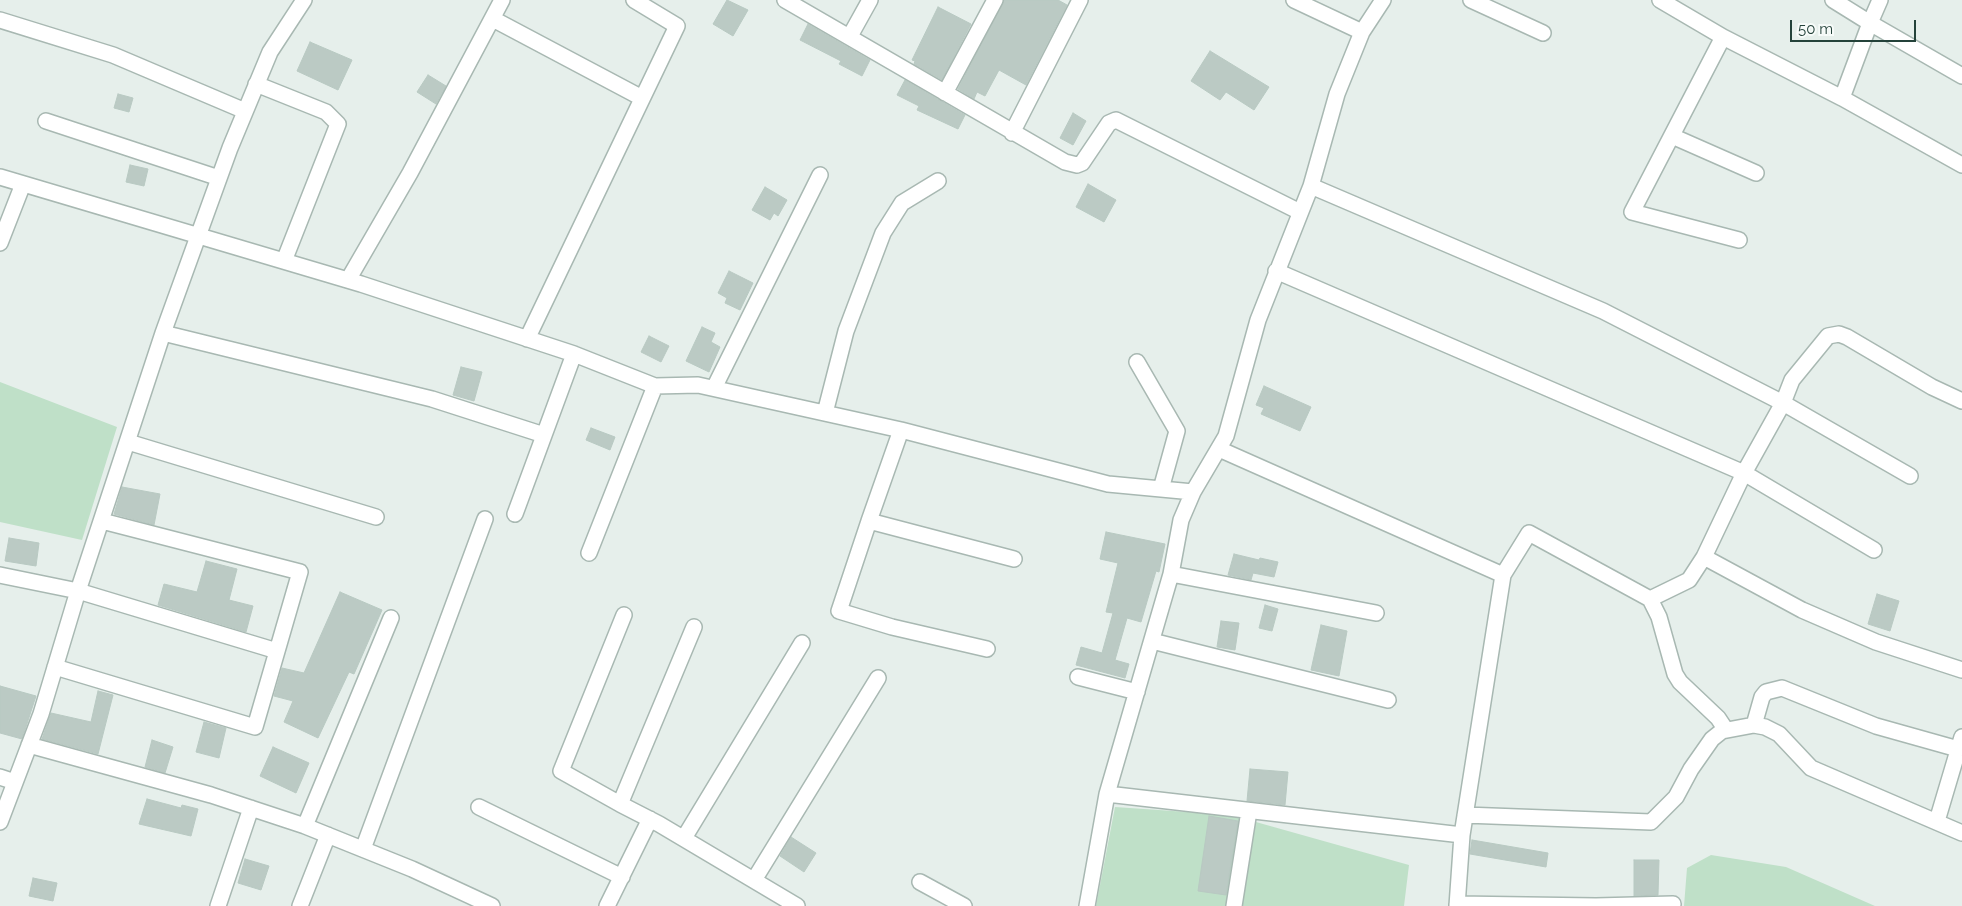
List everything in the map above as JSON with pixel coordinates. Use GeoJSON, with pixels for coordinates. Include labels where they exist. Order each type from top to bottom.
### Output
{"type":"FeatureCollection","features":[{"type":"Feature","properties":{"kind":"street"},"geometry":{"type":"LineString","coordinates":[[0,822],[29,745],[55,667],[163,333],[219,178],[270,52],[304,0]]}},
{"type":"Feature","properties":{"kind":"street"},"geometry":{"type":"LineString","coordinates":[[348,280],[410,173],[502,0]]}},
{"type":"Feature","properties":{"kind":"street"},"geometry":{"type":"LineString","coordinates":[[527,339],[677,26],[634,0]]}},
{"type":"Feature","properties":{"kind":"street"},"geometry":{"type":"LineString","coordinates":[[785,0],[1065,162],[1077,165],[1085,160],[1108,124],[1119,121],[1300,212]]}},
{"type":"Feature","properties":{"kind":"street"},"geometry":{"type":"LineString","coordinates":[[850,36],[870,0]]}},
{"type":"Feature","properties":{"kind":"street"},"geometry":{"type":"LineString","coordinates":[[945,93],[995,0]]}},
{"type":"Feature","properties":{"kind":"street"},"geometry":{"type":"LineString","coordinates":[[1012,133],[1080,0]]}},
{"type":"Feature","properties":{"kind":"street"},"geometry":{"type":"LineString","coordinates":[[1294,0],[1362,32]]}},
{"type":"Feature","properties":{"kind":"street"},"geometry":{"type":"LineString","coordinates":[[1087,906],[1107,794],[1171,574],[1181,520],[1193,492],[1226,436],[1255,328],[1311,186],[1337,94],[1362,32],[1383,0]]}},
{"type":"Feature","properties":{"kind":"street"},"geometry":{"type":"LineString","coordinates":[[1471,0],[1543,33]]}},
{"type":"Feature","properties":{"kind":"street"},"geometry":{"type":"LineString","coordinates":[[1660,0],[1723,37],[1842,98],[1962,165]]}},
{"type":"Feature","properties":{"kind":"street"},"geometry":{"type":"LineString","coordinates":[[1834,0],[1962,76]]}},
{"type":"Feature","properties":{"kind":"street"},"geometry":{"type":"LineString","coordinates":[[1842,98],[1880,0]]}},
{"type":"Feature","properties":{"kind":"street"},"geometry":{"type":"LineString","coordinates":[[493,19],[642,98]]}},
{"type":"Feature","properties":{"kind":"street"},"geometry":{"type":"LineString","coordinates":[[0,20],[112,55],[245,111]]}},
{"type":"Feature","properties":{"kind":"street"},"geometry":{"type":"LineString","coordinates":[[1723,37],[1632,212],[1739,240]]}},
{"type":"Feature","properties":{"kind":"street"},"geometry":{"type":"LineString","coordinates":[[256,84],[326,112],[338,124],[284,261]]}},
{"type":"Feature","properties":{"kind":"street"},"geometry":{"type":"LineString","coordinates":[[46,121],[219,178]]}},
{"type":"Feature","properties":{"kind":"street"},"geometry":{"type":"LineString","coordinates":[[1672,136],[1756,173]]}},
{"type":"Feature","properties":{"kind":"street"},"geometry":{"type":"LineString","coordinates":[[714,388],[820,175]]}},
{"type":"Feature","properties":{"kind":"street"},"geometry":{"type":"LineString","coordinates":[[0,177],[33,185],[348,280],[574,354],[655,386],[698,385],[714,388],[901,430],[1108,484],[1193,492]]}},
{"type":"Feature","properties":{"kind":"street"},"geometry":{"type":"LineString","coordinates":[[825,413],[846,331],[883,233],[902,203],[938,181]]}},
{"type":"Feature","properties":{"kind":"street"},"geometry":{"type":"LineString","coordinates":[[0,243],[23,184]]}},
{"type":"Feature","properties":{"kind":"street"},"geometry":{"type":"LineString","coordinates":[[1311,186],[1603,311],[1783,403],[1910,476]]}},
{"type":"Feature","properties":{"kind":"street"},"geometry":{"type":"LineString","coordinates":[[1276,271],[1744,473],[1874,550]]}},
{"type":"Feature","properties":{"kind":"street"},"geometry":{"type":"LineString","coordinates":[[163,333],[432,398],[544,435]]}},
{"type":"Feature","properties":{"kind":"street"},"geometry":{"type":"LineString","coordinates":[[1650,600],[1689,580],[1704,557],[1744,473],[1783,403],[1792,380],[1828,336],[1838,334],[1847,337],[1932,387],[1962,401]]}},
{"type":"Feature","properties":{"kind":"street"},"geometry":{"type":"LineString","coordinates":[[515,514],[574,354]]}},
{"type":"Feature","properties":{"kind":"street"},"geometry":{"type":"LineString","coordinates":[[1137,362],[1177,431],[1161,489]]}},
{"type":"Feature","properties":{"kind":"street"},"geometry":{"type":"LineString","coordinates":[[588,553],[655,386]]}},
{"type":"Feature","properties":{"kind":"street"},"geometry":{"type":"LineString","coordinates":[[901,430],[839,612],[892,627],[987,649]]}},
{"type":"Feature","properties":{"kind":"street"},"geometry":{"type":"LineString","coordinates":[[128,442],[376,518]]}},
{"type":"Feature","properties":{"kind":"street"},"geometry":{"type":"LineString","coordinates":[[1218,449],[1503,575]]}},
{"type":"Feature","properties":{"kind":"street"},"geometry":{"type":"LineString","coordinates":[[363,849],[485,519]]}},
{"type":"Feature","properties":{"kind":"street"},"geometry":{"type":"LineString","coordinates":[[55,667],[255,728],[300,572],[102,521]]}},
{"type":"Feature","properties":{"kind":"street"},"geometry":{"type":"LineString","coordinates":[[869,521],[1014,559]]}},
{"type":"Feature","properties":{"kind":"street"},"geometry":{"type":"LineString","coordinates":[[1673,904],[1596,906],[1457,905],[1462,835],[1503,575],[1528,533],[1650,600],[1658,617],[1675,674],[1680,682],[1718,718],[1726,730]]}},
{"type":"Feature","properties":{"kind":"street"},"geometry":{"type":"LineString","coordinates":[[1704,557],[1802,610],[1868,638],[1962,670]]}},
{"type":"Feature","properties":{"kind":"street"},"geometry":{"type":"LineString","coordinates":[[1171,574],[1376,613]]}},
{"type":"Feature","properties":{"kind":"street"},"geometry":{"type":"LineString","coordinates":[[0,575],[78,591],[276,651]]}},
{"type":"Feature","properties":{"kind":"street"},"geometry":{"type":"LineString","coordinates":[[624,615],[561,771],[684,838],[797,906]]}},
{"type":"Feature","properties":{"kind":"street"},"geometry":{"type":"LineString","coordinates":[[305,826],[391,618]]}},
{"type":"Feature","properties":{"kind":"street"},"geometry":{"type":"LineString","coordinates":[[620,804],[694,627]]}},
{"type":"Feature","properties":{"kind":"street"},"geometry":{"type":"LineString","coordinates":[[1152,641],[1388,700]]}},
{"type":"Feature","properties":{"kind":"street"},"geometry":{"type":"LineString","coordinates":[[684,838],[802,643]]}},
{"type":"Feature","properties":{"kind":"street"},"geometry":{"type":"LineString","coordinates":[[1078,677],[1137,692]]}},
{"type":"Feature","properties":{"kind":"street"},"geometry":{"type":"LineString","coordinates":[[754,880],[878,678]]}},
{"type":"Feature","properties":{"kind":"street"},"geometry":{"type":"LineString","coordinates":[[1754,725],[1762,697],[1766,692],[1782,688],[1876,726],[1960,743],[1937,821]]}},
{"type":"Feature","properties":{"kind":"street"},"geometry":{"type":"LineString","coordinates":[[1465,816],[1651,822],[1676,798],[1691,769],[1712,739],[1726,730],[1754,725],[1766,726],[1779,734],[1810,768],[1962,833]]}},
{"type":"Feature","properties":{"kind":"street"},"geometry":{"type":"LineString","coordinates":[[29,745],[211,795],[305,826],[363,849],[492,906]]}},
{"type":"Feature","properties":{"kind":"street"},"geometry":{"type":"LineString","coordinates":[[0,777],[15,782]]}},
{"type":"Feature","properties":{"kind":"street"},"geometry":{"type":"LineString","coordinates":[[1107,794],[1462,835]]}},
{"type":"Feature","properties":{"kind":"street"},"geometry":{"type":"LineString","coordinates":[[479,807],[622,877]]}},
{"type":"Feature","properties":{"kind":"street"},"geometry":{"type":"LineString","coordinates":[[218,906],[251,808]]}},
{"type":"Feature","properties":{"kind":"street"},"geometry":{"type":"LineString","coordinates":[[1234,906],[1249,811]]}},
{"type":"Feature","properties":{"kind":"street"},"geometry":{"type":"LineString","coordinates":[[608,906],[650,819]]}},
{"type":"Feature","properties":{"kind":"street"},"geometry":{"type":"LineString","coordinates":[[300,906],[328,835]]}},
{"type":"Feature","properties":{"kind":"street"},"geometry":{"type":"LineString","coordinates":[[920,882],[964,906]]}},
{"type":"Feature","properties":{"kind":"green space"},"geometry":{"type":"Polygon","coordinates":[[[0,382],[117,427],[82,540],[0,522],[0,382]]]}},
{"type":"Feature","properties":{"kind":"green space"},"geometry":{"type":"Polygon","coordinates":[[[1115,807],[1231,815],[1409,865],[1404,906],[1096,906],[1115,807]]]}},
{"type":"Feature","properties":{"kind":"green space"},"geometry":{"type":"Polygon","coordinates":[[[1711,855],[1786,867],[1875,906],[1684,906],[1687,868],[1711,855]]]}},
{"type":"Feature","properties":{"kind":"building"},"geometry":{"type":"Polygon","coordinates":[[[727,0],[748,10],[733,36],[713,24],[727,0]]]}},
{"type":"Feature","properties":{"kind":"building"},"geometry":{"type":"Polygon","coordinates":[[[1004,0],[1058,0],[1067,5],[1026,85],[999,70],[985,96],[977,92],[974,99],[958,89],[1004,0]]]}},
{"type":"Feature","properties":{"kind":"building"},"geometry":{"type":"Polygon","coordinates":[[[938,7],[971,24],[942,80],[914,64],[915,61],[912,60],[938,7]]]}},
{"type":"Feature","properties":{"kind":"building"},"geometry":{"type":"Polygon","coordinates":[[[808,24],[870,60],[862,76],[839,64],[841,61],[800,40],[808,24]]]}},
{"type":"Feature","properties":{"kind":"building"},"geometry":{"type":"Polygon","coordinates":[[[310,42],[352,60],[338,90],[297,71],[310,42]]]}},
{"type":"Feature","properties":{"kind":"building"},"geometry":{"type":"Polygon","coordinates":[[[1210,51],[1269,87],[1254,110],[1226,92],[1220,100],[1191,81],[1210,51]]]}},
{"type":"Feature","properties":{"kind":"building"},"geometry":{"type":"Polygon","coordinates":[[[428,75],[446,86],[436,104],[417,92],[428,75]]]}},
{"type":"Feature","properties":{"kind":"building"},"geometry":{"type":"Polygon","coordinates":[[[905,80],[965,115],[958,129],[917,110],[919,106],[897,95],[905,80]]]}},
{"type":"Feature","properties":{"kind":"building"},"geometry":{"type":"Polygon","coordinates":[[[118,94],[133,98],[129,112],[114,108],[118,94]]]}},
{"type":"Feature","properties":{"kind":"building"},"geometry":{"type":"Polygon","coordinates":[[[1073,113],[1086,121],[1073,145],[1060,138],[1073,113]]]}},
{"type":"Feature","properties":{"kind":"building"},"geometry":{"type":"Polygon","coordinates":[[[130,165],[148,169],[144,186],[126,182],[130,165]]]}},
{"type":"Feature","properties":{"kind":"building"},"geometry":{"type":"Polygon","coordinates":[[[1088,184],[1116,200],[1104,222],[1076,207],[1088,184]]]}},
{"type":"Feature","properties":{"kind":"building"},"geometry":{"type":"Polygon","coordinates":[[[765,187],[787,200],[778,216],[774,213],[770,220],[752,210],[765,187]]]}},
{"type":"Feature","properties":{"kind":"building"},"geometry":{"type":"Polygon","coordinates":[[[729,271],[753,283],[740,310],[725,303],[727,298],[718,293],[729,271]]]}},
{"type":"Feature","properties":{"kind":"building"},"geometry":{"type":"Polygon","coordinates":[[[702,327],[715,333],[711,342],[720,347],[709,372],[686,361],[702,327]]]}},
{"type":"Feature","properties":{"kind":"building"},"geometry":{"type":"Polygon","coordinates":[[[649,336],[669,346],[661,362],[641,352],[649,336]]]}},
{"type":"Feature","properties":{"kind":"building"},"geometry":{"type":"Polygon","coordinates":[[[461,367],[482,372],[474,401],[453,395],[461,367]]]}},
{"type":"Feature","properties":{"kind":"building"},"geometry":{"type":"Polygon","coordinates":[[[1264,386],[1311,407],[1300,431],[1261,414],[1264,408],[1256,405],[1264,386]]]}},
{"type":"Feature","properties":{"kind":"building"},"geometry":{"type":"Polygon","coordinates":[[[591,428],[615,437],[610,450],[586,440],[591,428]]]}},
{"type":"Feature","properties":{"kind":"building"},"geometry":{"type":"Polygon","coordinates":[[[122,487],[160,494],[154,525],[114,514],[122,487]]]}},
{"type":"Feature","properties":{"kind":"building"},"geometry":{"type":"Polygon","coordinates":[[[1106,532],[1165,544],[1159,572],[1156,571],[1141,622],[1127,618],[1115,660],[1129,664],[1125,678],[1076,665],[1081,647],[1102,653],[1113,613],[1106,612],[1118,563],[1100,559],[1106,532]]]}},
{"type":"Feature","properties":{"kind":"building"},"geometry":{"type":"Polygon","coordinates":[[[9,538],[39,543],[36,566],[5,561],[9,538]]]}},
{"type":"Feature","properties":{"kind":"building"},"geometry":{"type":"Polygon","coordinates":[[[1234,554],[1278,562],[1274,577],[1253,573],[1251,580],[1228,575],[1234,554]]]}},
{"type":"Feature","properties":{"kind":"building"},"geometry":{"type":"Polygon","coordinates":[[[206,561],[237,569],[229,600],[253,606],[246,632],[158,605],[164,584],[197,592],[206,561]]]}},
{"type":"Feature","properties":{"kind":"building"},"geometry":{"type":"Polygon","coordinates":[[[340,592],[382,610],[354,674],[349,672],[318,738],[284,722],[293,701],[274,696],[282,668],[304,673],[340,592]]]}},
{"type":"Feature","properties":{"kind":"building"},"geometry":{"type":"Polygon","coordinates":[[[1877,594],[1899,601],[1890,631],[1868,624],[1877,594]]]}},
{"type":"Feature","properties":{"kind":"building"},"geometry":{"type":"Polygon","coordinates":[[[1265,605],[1278,609],[1272,631],[1259,628],[1265,605]]]}},
{"type":"Feature","properties":{"kind":"building"},"geometry":{"type":"Polygon","coordinates":[[[1221,621],[1239,623],[1235,650],[1217,647],[1221,621]]]}},
{"type":"Feature","properties":{"kind":"building"},"geometry":{"type":"Polygon","coordinates":[[[1321,625],[1347,631],[1339,676],[1311,670],[1321,625]]]}},
{"type":"Feature","properties":{"kind":"building"},"geometry":{"type":"Polygon","coordinates":[[[0,686],[36,696],[22,739],[0,733],[0,686]]]}},
{"type":"Feature","properties":{"kind":"building"},"geometry":{"type":"Polygon","coordinates":[[[98,691],[113,695],[98,754],[42,739],[51,713],[91,722],[98,691]]]}},
{"type":"Feature","properties":{"kind":"building"},"geometry":{"type":"Polygon","coordinates":[[[204,722],[226,728],[219,758],[196,752],[204,722]]]}},
{"type":"Feature","properties":{"kind":"building"},"geometry":{"type":"Polygon","coordinates":[[[152,740],[173,747],[165,773],[145,767],[152,740]]]}},
{"type":"Feature","properties":{"kind":"building"},"geometry":{"type":"Polygon","coordinates":[[[273,747],[309,763],[296,793],[260,776],[273,747]]]}},
{"type":"Feature","properties":{"kind":"building"},"geometry":{"type":"Polygon","coordinates":[[[1250,769],[1288,772],[1285,805],[1247,801],[1250,769]]]}},
{"type":"Feature","properties":{"kind":"building"},"geometry":{"type":"Polygon","coordinates":[[[147,799],[181,808],[182,805],[198,809],[191,836],[139,824],[147,799]]]}},
{"type":"Feature","properties":{"kind":"building"},"geometry":{"type":"Polygon","coordinates":[[[1209,816],[1238,821],[1226,895],[1198,891],[1209,816]]]}},
{"type":"Feature","properties":{"kind":"building"},"geometry":{"type":"Polygon","coordinates":[[[791,837],[816,853],[804,872],[780,856],[791,837]]]}},
{"type":"Feature","properties":{"kind":"building"},"geometry":{"type":"Polygon","coordinates":[[[1472,840],[1548,853],[1546,867],[1470,854],[1472,840]]]}},
{"type":"Feature","properties":{"kind":"building"},"geometry":{"type":"Polygon","coordinates":[[[245,859],[269,866],[261,890],[238,883],[245,859]]]}},
{"type":"Feature","properties":{"kind":"building"},"geometry":{"type":"Polygon","coordinates":[[[1634,860],[1659,860],[1658,895],[1634,896],[1634,860]]]}},
{"type":"Feature","properties":{"kind":"building"},"geometry":{"type":"Polygon","coordinates":[[[33,878],[57,883],[53,901],[29,896],[33,878]]]}}]}
